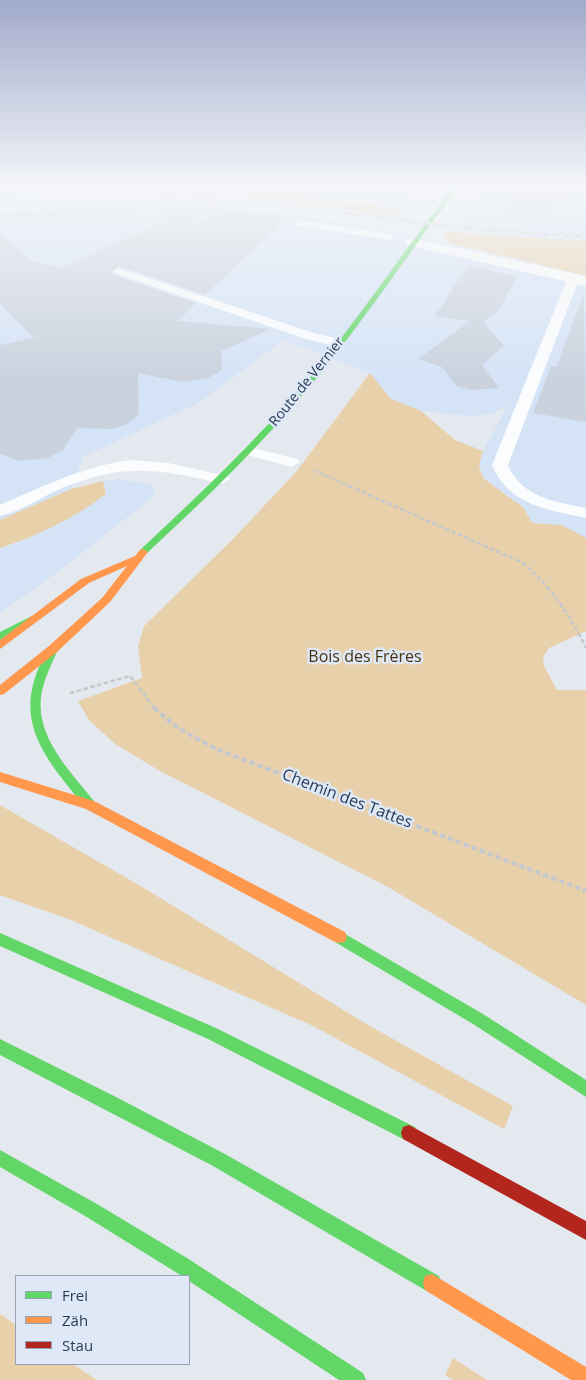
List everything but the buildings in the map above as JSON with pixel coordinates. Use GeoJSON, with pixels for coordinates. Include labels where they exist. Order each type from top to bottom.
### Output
{"type":"FeatureCollection","features":[{"type":"Feature","properties":{"kind":"main road","name":"Route de Vernier"},"geometry":{"type":"LineString","coordinates":[[0,691],[53,649],[106,600],[136,558],[222,479],[249,451],[313,378],[406,250]]}},
{"type":"Feature","properties":{"kind":"main road","name":"Route de Vernier"},"geometry":{"type":"LineString","coordinates":[[0,644],[85,581],[136,558]]}},
{"type":"Feature","properties":{"kind":"main road"},"geometry":{"type":"LineString","coordinates":[[0,636],[38,616]]}},
{"type":"Feature","properties":{"kind":"main road"},"geometry":{"type":"LineString","coordinates":[[53,649],[43,673],[35,702],[36,721],[43,739],[90,805]]}},
{"type":"Feature","properties":{"kind":"main road"},"geometry":{"type":"LineString","coordinates":[[0,777],[90,805],[368,953],[478,1019],[586,1089]]}},
{"type":"Feature","properties":{"kind":"main road"},"geometry":{"type":"LineString","coordinates":[[0,939],[121,991],[281,1067],[420,1138],[586,1231]]}},
{"type":"Feature","properties":{"kind":"main road"},"geometry":{"type":"LineString","coordinates":[[0,1047],[175,1134],[309,1208],[445,1289],[586,1378]]}},
{"type":"Feature","properties":{"kind":"main road"},"geometry":{"type":"LineString","coordinates":[[0,1158],[129,1232],[256,1312],[356,1380]]}},
{"type":"Feature","properties":{"kind":"street"},"geometry":{"type":"LineString","coordinates":[[449,250],[579,280]]}},
{"type":"Feature","properties":{"kind":"lane"},"geometry":{"type":"LineString","coordinates":[[118,270],[310,336],[340,343]]}},
{"type":"Feature","properties":{"kind":"lane"},"geometry":{"type":"LineString","coordinates":[[579,280],[500,466],[507,480],[528,496],[553,505],[586,513]]}},
{"type":"Feature","properties":{"kind":"lane"},"geometry":{"type":"LineString","coordinates":[[249,451],[292,462]]}},
{"type":"Feature","properties":{"kind":"lane"},"geometry":{"type":"LineString","coordinates":[[0,511],[78,477],[123,466],[149,465],[222,479]]}},
{"type":"Feature","properties":{"kind":"path"},"geometry":{"type":"LineString","coordinates":[[292,462],[523,563],[547,584],[562,603],[586,648]]}},
{"type":"Feature","properties":{"kind":"path","name":"Chemin des Tattes"},"geometry":{"type":"LineString","coordinates":[[130,676],[146,703],[184,733],[216,749],[586,891]]}},
{"type":"Feature","properties":{"kind":"shaded area"},"geometry":{"type":"Polygon","coordinates":[[[0,250],[475,250],[586,276],[586,620],[524,508],[483,478],[479,465],[483,451],[508,405],[492,414],[470,416],[421,411],[391,399],[369,373],[284,340],[198,403],[83,457],[71,489],[0,520],[0,250]]]}},
{"type":"Feature","properties":{"kind":"shaded area"},"geometry":{"type":"Polygon","coordinates":[[[118,479],[150,484],[154,489],[153,497],[62,569],[0,613],[0,548],[25,540],[106,494],[103,481],[118,479]]]}},
{"type":"Feature","properties":{"kind":"green space"},"geometry":{"type":"Polygon","coordinates":[[[480,250],[586,250],[586,276],[480,250]]]}},
{"type":"Feature","properties":{"kind":"green space","name":"Bois des Frères"},"geometry":{"type":"Polygon","coordinates":[[[370,373],[391,399],[421,411],[455,440],[483,451],[479,465],[483,478],[524,508],[532,523],[562,525],[586,538],[586,631],[549,648],[543,657],[544,666],[557,690],[586,690],[586,1005],[388,887],[160,771],[115,744],[89,720],[78,701],[142,678],[138,646],[144,626],[232,540],[296,472],[370,373]]]}},
{"type":"Feature","properties":{"kind":"green space"},"geometry":{"type":"Polygon","coordinates":[[[103,481],[106,494],[82,511],[42,532],[0,548],[0,520],[71,489],[103,481]]]}},
{"type":"Feature","properties":{"kind":"green space"},"geometry":{"type":"Polygon","coordinates":[[[0,805],[144,888],[368,1025],[513,1106],[504,1129],[313,1026],[71,920],[0,895],[0,805]]]}},
{"type":"Feature","properties":{"kind":"green space"},"geometry":{"type":"Polygon","coordinates":[[[0,1314],[15,1324],[15,1365],[74,1365],[97,1380],[0,1380],[0,1314]]]}},
{"type":"Feature","properties":{"kind":"green space"},"geometry":{"type":"Polygon","coordinates":[[[453,1358],[487,1380],[453,1380],[445,1375],[453,1358]]]}},
{"type":"Feature","properties":{"kind":"traffic: fast"},"geometry":{"type":"LineString","coordinates":[[143,552],[231,468],[273,424],[313,378],[407,250]]}},
{"type":"Feature","properties":{"kind":"traffic: fast"},"geometry":{"type":"LineString","coordinates":[[0,636],[38,616]]}},
{"type":"Feature","properties":{"kind":"traffic: fast"},"geometry":{"type":"LineString","coordinates":[[53,649],[41,676],[35,697],[36,719],[40,732],[54,758],[90,805]]}},
{"type":"Feature","properties":{"kind":"traffic: fast"},"geometry":{"type":"LineString","coordinates":[[340,937],[478,1019],[586,1089]]}},
{"type":"Feature","properties":{"kind":"traffic: fast"},"geometry":{"type":"LineString","coordinates":[[0,939],[213,1034],[409,1133]]}},
{"type":"Feature","properties":{"kind":"traffic: fast"},"geometry":{"type":"LineString","coordinates":[[0,1047],[110,1102],[219,1160],[326,1220],[432,1283]]}},
{"type":"Feature","properties":{"kind":"traffic: fast"},"geometry":{"type":"LineString","coordinates":[[0,1158],[91,1210],[181,1265],[356,1380]]}},
{"type":"Feature","properties":{"kind":"traffic: slow"},"geometry":{"type":"LineString","coordinates":[[0,691],[53,649],[106,600],[143,552]]}},
{"type":"Feature","properties":{"kind":"traffic: slow"},"geometry":{"type":"LineString","coordinates":[[0,645],[85,581],[134,559]]}},
{"type":"Feature","properties":{"kind":"traffic: slow"},"geometry":{"type":"LineString","coordinates":[[0,777],[90,805],[340,937]]}},
{"type":"Feature","properties":{"kind":"traffic: slow"},"geometry":{"type":"LineString","coordinates":[[432,1283],[586,1378]]}},
{"type":"Feature","properties":{"kind":"traffic: jam"},"geometry":{"type":"LineString","coordinates":[[409,1133],[586,1231]]}}]}
